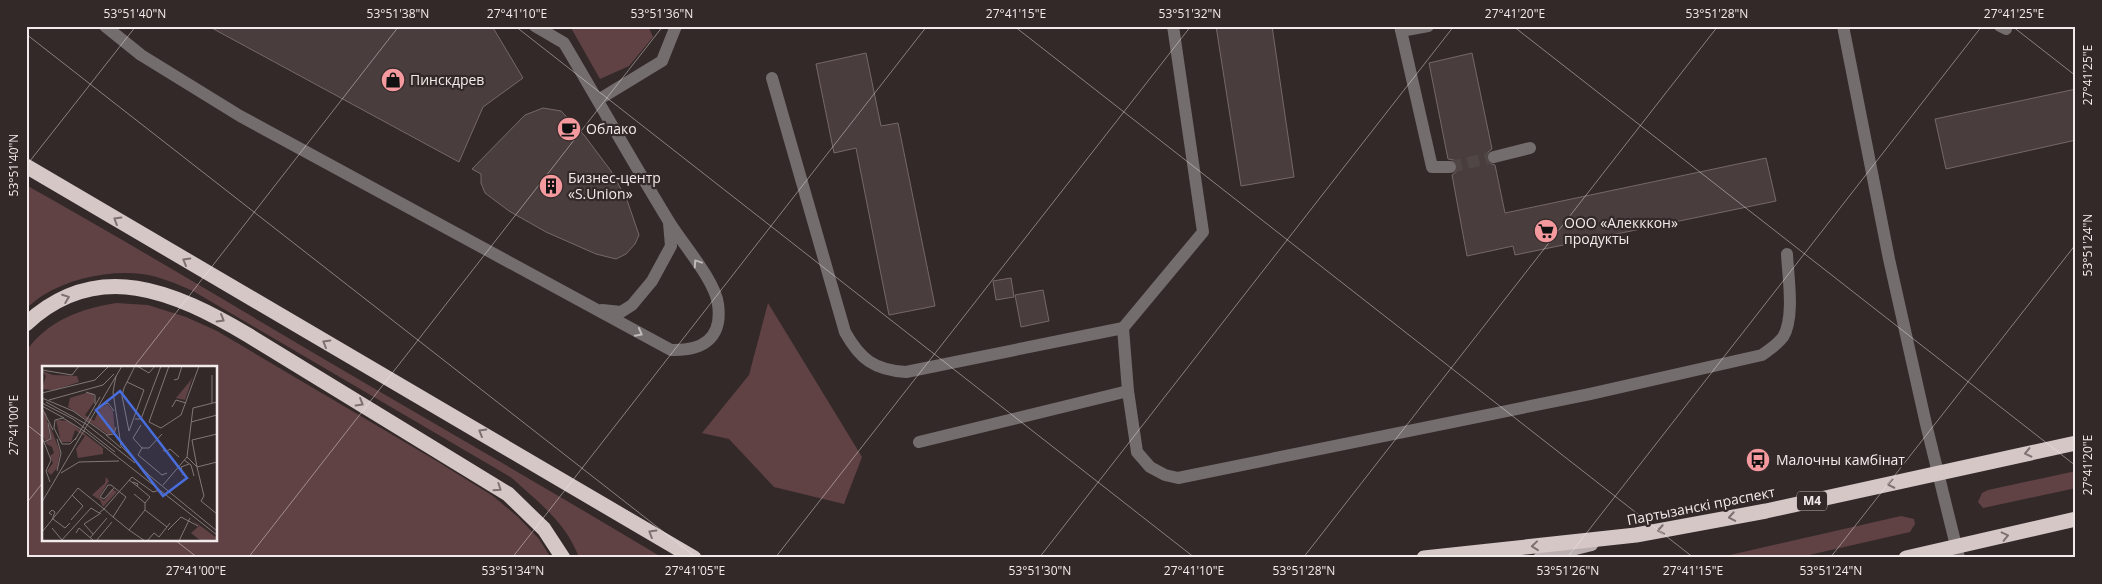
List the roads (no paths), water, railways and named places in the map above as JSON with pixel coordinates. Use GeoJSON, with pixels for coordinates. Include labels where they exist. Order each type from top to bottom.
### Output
{"type":"FeatureCollection","features":[{"type":"Feature","properties":{"kind":"highway"},"geometry":{"type":"LineString","coordinates":[[26,166],[694,558]]}},
{"type":"Feature","properties":{"kind":"highway"},"geometry":{"type":"LineString","coordinates":[[26,324],[39,312],[62,298],[92,289],[127,287],[146,289],[179,298],[248,334],[500,490],[544,528],[563,558]]}},
{"type":"Feature","properties":{"kind":"highway","name":"Партызанскі праспект"},"geometry":{"type":"LineString","coordinates":[[1636,535],[1766,511],[2076,443]]}},
{"type":"Feature","properties":{"kind":"highway"},"geometry":{"type":"LineString","coordinates":[[1906,558],[1958,552],[2076,519]]}},
{"type":"Feature","properties":{"kind":"highway"},"geometry":{"type":"LineString","coordinates":[[1424,558],[1636,535]]}},
{"type":"Feature","properties":{"kind":"main road","name":"Партызанскі праспект"},"geometry":{"type":"LineString","coordinates":[[1539,558],[1636,535]]}},
{"type":"Feature","properties":{"kind":"street"},"geometry":{"type":"LineString","coordinates":[[105,26],[141,55],[240,116],[671,350],[688,351],[706,344],[716,333],[719,318],[718,303],[710,283],[669,221],[564,43],[535,26]]}},
{"type":"Feature","properties":{"kind":"street"},"geometry":{"type":"LineString","coordinates":[[598,100],[662,61],[676,26]]}},
{"type":"Feature","properties":{"kind":"street"},"geometry":{"type":"LineString","coordinates":[[772,78],[845,332],[856,352],[877,366],[892,371],[906,372],[1123,328],[1203,232],[1173,26]]}},
{"type":"Feature","properties":{"kind":"street"},"geometry":{"type":"LineString","coordinates":[[1428,26],[1400,29],[1432,167],[1450,167]]}},
{"type":"Feature","properties":{"kind":"street"},"geometry":{"type":"LineString","coordinates":[[1843,26],[1889,259],[1958,552]]}},
{"type":"Feature","properties":{"kind":"street"},"geometry":{"type":"LineString","coordinates":[[1494,157],[1530,148]]}},
{"type":"Feature","properties":{"kind":"street"},"geometry":{"type":"LineString","coordinates":[[596,310],[621,312],[632,305],[647,287],[671,246],[669,221]]}},
{"type":"Feature","properties":{"kind":"street"},"geometry":{"type":"LineString","coordinates":[[1123,328],[1128,391],[1136,452],[1150,467],[1178,478],[1590,394],[1762,355],[1775,346],[1784,335],[1788,323],[1787,254]]}},
{"type":"Feature","properties":{"kind":"street"},"geometry":{"type":"LineString","coordinates":[[919,442],[1128,391]]}},
{"type":"Feature","properties":{"kind":"tunnel"},"geometry":{"type":"LineString","coordinates":[[1450,167],[1494,157]]}},
{"type":"Feature","properties":{"kind":"place","name":"Пинскдрев"},"geometry":{"type":"Point","coordinates":[393,80]}},
{"type":"Feature","properties":{"kind":"place","name":"Облако"},"geometry":{"type":"Point","coordinates":[569,129]}},
{"type":"Feature","properties":{"kind":"place","name":"Бизнес-центр «S.Union»"},"geometry":{"type":"Point","coordinates":[551,186]}},
{"type":"Feature","properties":{"kind":"place","name":"ООО «Алекккон» продукты"},"geometry":{"type":"Point","coordinates":[1546,231]}},
{"type":"Feature","properties":{"kind":"place","name":"Малочны камбінат"},"geometry":{"type":"Point","coordinates":[1758,460]}}]}
